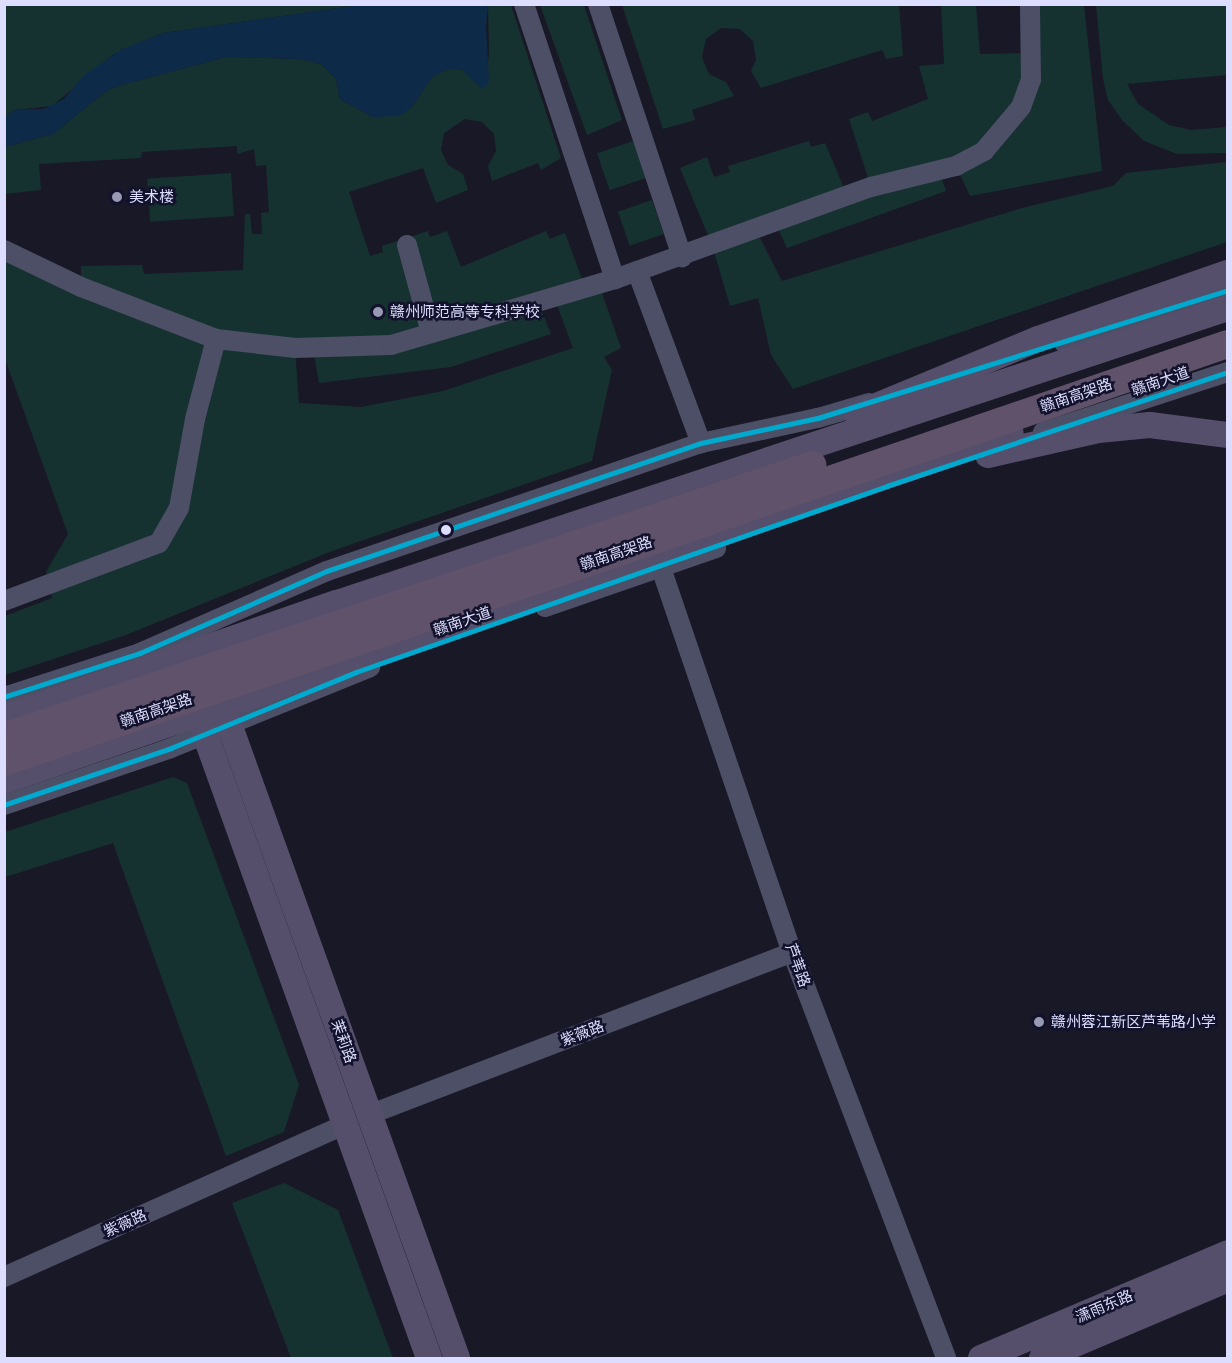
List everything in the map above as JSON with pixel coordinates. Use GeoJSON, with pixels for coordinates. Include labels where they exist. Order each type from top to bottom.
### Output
{"type":"FeatureCollection","features":[{"type":"Feature","properties":{"kind":"highway","name":"赣南高架路"},"geometry":{"type":"LineString","coordinates":[[4,737],[686,506],[1227,329]]}},
{"type":"Feature","properties":{"kind":"highway","name":"赣南高架路"},"geometry":{"type":"LineString","coordinates":[[4,762],[1227,344]]}},
{"type":"Feature","properties":{"kind":"main road"},"geometry":{"type":"LineString","coordinates":[[708,479],[916,388],[1150,299],[1227,273]]}},
{"type":"Feature","properties":{"kind":"main road"},"geometry":{"type":"LineString","coordinates":[[4,718],[708,479],[1227,308]]}},
{"type":"Feature","properties":{"kind":"main road","name":"赣南大道"},"geometry":{"type":"LineString","coordinates":[[4,781],[1227,359]]}},
{"type":"Feature","properties":{"kind":"main road"},"geometry":{"type":"LineString","coordinates":[[885,477],[1098,430],[1150,425],[1227,435]]}},
{"type":"Feature","properties":{"kind":"main road","name":"茉莉路"},"geometry":{"type":"LineString","coordinates":[[229,724],[371,1114],[457,1359]]}},
{"type":"Feature","properties":{"kind":"main road","name":"茉莉路"},"geometry":{"type":"LineString","coordinates":[[205,734],[429,1359]]}},
{"type":"Feature","properties":{"kind":"main road","name":"潇雨东路"},"geometry":{"type":"LineString","coordinates":[[981,1359],[1227,1253]]}},
{"type":"Feature","properties":{"kind":"main road","name":"潇雨东路"},"geometry":{"type":"LineString","coordinates":[[1042,1359],[1227,1279]]}},
{"type":"Feature","properties":{"kind":"street"},"geometry":{"type":"LineString","coordinates":[[524,4],[615,279]]}},
{"type":"Feature","properties":{"kind":"street"},"geometry":{"type":"LineString","coordinates":[[598,4],[682,256]]}},
{"type":"Feature","properties":{"kind":"street"},"geometry":{"type":"LineString","coordinates":[[4,250],[81,287],[216,339],[313,348],[391,345],[615,279],[871,187],[956,166],[984,151],[1021,106],[1031,80],[1030,4]]}},
{"type":"Feature","properties":{"kind":"street"},"geometry":{"type":"LineString","coordinates":[[407,245],[431,333]]}},
{"type":"Feature","properties":{"kind":"street"},"geometry":{"type":"LineString","coordinates":[[848,409],[971,356],[1227,266]]}},
{"type":"Feature","properties":{"kind":"street"},"geometry":{"type":"LineString","coordinates":[[637,271],[701,443]]}},
{"type":"Feature","properties":{"kind":"street"},"geometry":{"type":"LineString","coordinates":[[4,697],[140,653],[327,571],[701,443],[848,409],[1227,290]]}},
{"type":"Feature","properties":{"kind":"street"},"geometry":{"type":"LineString","coordinates":[[4,601],[159,543],[179,508],[195,419],[216,339]]}},
{"type":"Feature","properties":{"kind":"street"},"geometry":{"type":"LineString","coordinates":[[4,804],[205,734],[356,672],[661,568],[955,462],[1227,372]]}},
{"type":"Feature","properties":{"kind":"street","name":"芦苇路"},"geometry":{"type":"LineString","coordinates":[[661,568],[792,952],[946,1359]]}},
{"type":"Feature","properties":{"kind":"street","name":"紫薇路"},"geometry":{"type":"LineString","coordinates":[[371,1114],[792,952]]}},
{"type":"Feature","properties":{"kind":"street","name":"紫薇路"},"geometry":{"type":"LineString","coordinates":[[4,1277],[344,1125]]}},
{"type":"Feature","properties":{"kind":"green space"},"geometry":{"type":"Polygon","coordinates":[[[5,5],[359,5],[163,33],[114,54],[52,106],[15,110],[5,117],[5,5]]]}},
{"type":"Feature","properties":{"kind":"green space"},"geometry":{"type":"Polygon","coordinates":[[[488,5],[511,5],[561,158],[541,170],[538,163],[492,181],[488,166],[496,151],[494,134],[482,122],[465,119],[444,133],[441,150],[448,165],[463,174],[468,190],[436,203],[423,168],[349,192],[370,256],[383,252],[382,246],[428,231],[430,237],[447,231],[461,267],[546,231],[550,239],[565,233],[585,287],[599,284],[621,348],[604,357],[612,370],[592,461],[332,551],[126,635],[5,675],[5,616],[52,598],[46,572],[68,534],[5,359],[4,251],[81,286],[81,266],[142,265],[144,274],[243,270],[245,214],[250,214],[252,234],[262,234],[261,213],[269,212],[266,165],[256,166],[254,149],[237,154],[237,146],[142,152],[141,158],[39,164],[41,190],[5,194],[5,147],[53,134],[105,92],[118,86],[226,57],[301,59],[321,64],[336,79],[340,99],[373,117],[411,108],[433,76],[447,70],[462,70],[482,88],[489,55],[488,5]],[[554,297],[538,302],[551,334],[451,367],[319,383],[313,348],[295,348],[299,403],[361,407],[443,391],[573,348],[554,297]]]}},
{"type":"Feature","properties":{"kind":"green space"},"geometry":{"type":"Polygon","coordinates":[[[540,5],[584,5],[622,120],[587,135],[540,5]]]}},
{"type":"Feature","properties":{"kind":"green space"},"geometry":{"type":"Polygon","coordinates":[[[622,5],[899,5],[903,56],[886,59],[882,50],[761,88],[751,71],[756,60],[753,41],[740,29],[721,28],[706,39],[702,57],[709,74],[726,82],[734,96],[692,110],[695,120],[663,129],[622,5]]]}},
{"type":"Feature","properties":{"kind":"green space"},"geometry":{"type":"Polygon","coordinates":[[[941,5],[976,5],[980,54],[1033,53],[1030,5],[1084,5],[1102,171],[970,196],[956,166],[939,171],[946,191],[787,248],[774,220],[755,228],[782,281],[1022,208],[1113,186],[1126,173],[1227,162],[1227,242],[793,389],[771,355],[758,298],[730,306],[712,245],[680,168],[707,157],[714,177],[730,172],[728,166],[809,141],[811,147],[825,143],[847,195],[871,187],[849,119],[868,112],[872,121],[928,99],[919,66],[944,64],[941,5]]]}},
{"type":"Feature","properties":{"kind":"green space"},"geometry":{"type":"Polygon","coordinates":[[[1096,5],[1227,5],[1227,75],[1127,84],[1138,104],[1169,125],[1191,130],[1227,127],[1227,153],[1177,154],[1144,141],[1122,120],[1108,100],[1103,79],[1096,5]]]}},
{"type":"Feature","properties":{"kind":"green space"},"geometry":{"type":"Polygon","coordinates":[[[633,141],[646,178],[610,190],[597,153],[633,141]]]}},
{"type":"Feature","properties":{"kind":"green space"},"geometry":{"type":"Polygon","coordinates":[[[231,173],[234,216],[150,222],[147,179],[231,173]]]}},
{"type":"Feature","properties":{"kind":"green space"},"geometry":{"type":"Polygon","coordinates":[[[652,200],[664,234],[630,246],[618,212],[652,200]]]}},
{"type":"Feature","properties":{"kind":"green space"},"geometry":{"type":"Polygon","coordinates":[[[173,777],[187,783],[299,1085],[284,1132],[226,1156],[113,843],[5,877],[5,832],[173,777]]]}},
{"type":"Feature","properties":{"kind":"green space"},"geometry":{"type":"Polygon","coordinates":[[[284,1183],[338,1210],[393,1358],[291,1358],[232,1203],[284,1183]]]}},
{"type":"Feature","properties":{"kind":"water"},"geometry":{"type":"Polygon","coordinates":[[[359,5],[488,5],[486,25],[489,82],[482,89],[462,70],[447,70],[433,76],[411,108],[400,116],[373,117],[340,99],[336,79],[321,64],[301,59],[226,57],[118,86],[105,92],[53,134],[5,147],[5,117],[15,110],[43,109],[64,99],[83,76],[122,49],[163,33],[359,5]]]}},
{"type":"Feature","properties":{"kind":"transit line"},"geometry":{"type":"LineString","coordinates":[[4,697],[140,653],[327,571],[701,443],[818,418],[1228,290]]}},
{"type":"Feature","properties":{"kind":"transit line"},"geometry":{"type":"LineString","coordinates":[[4,805],[171,748],[356,672],[887,486],[1228,372]]}},
{"type":"Feature","properties":{"kind":"place","name":"美术楼"},"geometry":{"type":"Point","coordinates":[117,197]}},
{"type":"Feature","properties":{"kind":"place","name":"赣州师范高等专科学校"},"geometry":{"type":"Point","coordinates":[378,312]}},
{"type":"Feature","properties":{"kind":"place","name":"赣州蓉江新区芦苇路小学"},"geometry":{"type":"Point","coordinates":[1039,1022]}}]}
